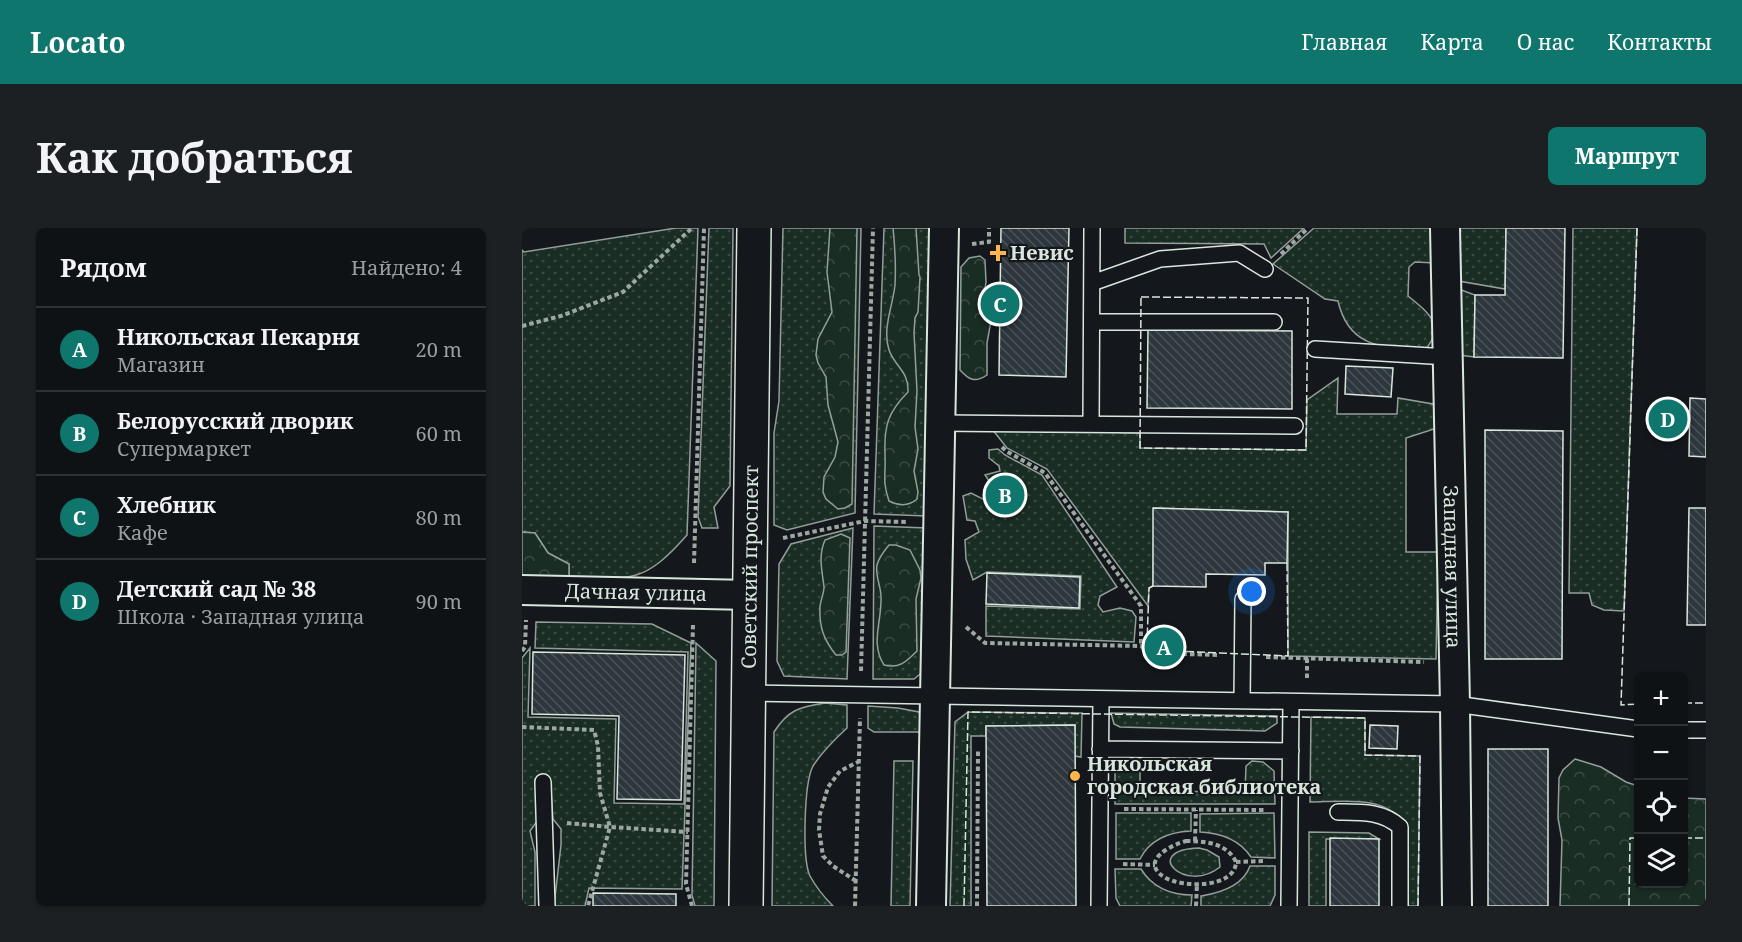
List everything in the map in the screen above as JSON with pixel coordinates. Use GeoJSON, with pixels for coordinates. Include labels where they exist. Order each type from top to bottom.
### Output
{"type":"FeatureCollection","features":[{"type":"Feature","properties":{"kind":"main road","name":"Советский проспект"},"geometry":{"type":"LineString","coordinates":[[746,906],[754,228]]}},
{"type":"Feature","properties":{"kind":"street"},"geometry":{"type":"LineString","coordinates":[[931,906],[944,228]]}},
{"type":"Feature","properties":{"kind":"street","name":"Западная улица"},"geometry":{"type":"LineString","coordinates":[[1444,228],[1455,704],[1457,906]]}},
{"type":"Feature","properties":{"kind":"street","name":"Дачная улица"},"geometry":{"type":"LineString","coordinates":[[522,590],[750,595]]}},
{"type":"Feature","properties":{"kind":"lane"},"geometry":{"type":"LineString","coordinates":[[1091,424],[1092,228]]}},
{"type":"Feature","properties":{"kind":"lane"},"geometry":{"type":"LineString","coordinates":[[1092,283],[1160,259],[1239,253],[1265,269]]}},
{"type":"Feature","properties":{"kind":"lane"},"geometry":{"type":"LineString","coordinates":[[1092,322],[1274,322]]}},
{"type":"Feature","properties":{"kind":"lane"},"geometry":{"type":"LineString","coordinates":[[1315,349],[1448,357]]}},
{"type":"Feature","properties":{"kind":"lane"},"geometry":{"type":"LineString","coordinates":[[940,423],[1295,426]]}},
{"type":"Feature","properties":{"kind":"lane"},"geometry":{"type":"LineString","coordinates":[[1242,701],[1243,599]]}},
{"type":"Feature","properties":{"kind":"lane"},"geometry":{"type":"LineString","coordinates":[[749,693],[1455,704],[1634,728]]}},
{"type":"Feature","properties":{"kind":"lane"},"geometry":{"type":"LineString","coordinates":[[1099,906],[1101,699]]}},
{"type":"Feature","properties":{"kind":"lane"},"geometry":{"type":"LineString","coordinates":[[1289,906],[1291,702]]}},
{"type":"Feature","properties":{"kind":"lane"},"geometry":{"type":"LineString","coordinates":[[1688,730],[1706,730]]}},
{"type":"Feature","properties":{"kind":"lane"},"geometry":{"type":"LineString","coordinates":[[1100,749],[1291,751]]}},
{"type":"Feature","properties":{"kind":"lane"},"geometry":{"type":"LineString","coordinates":[[543,782],[547,906]]}},
{"type":"Feature","properties":{"kind":"lane"},"geometry":{"type":"LineString","coordinates":[[1338,812],[1372,813],[1390,818],[1400,827],[1400,906]]}},
{"type":"Feature","properties":{"kind":"path"},"geometry":{"type":"LineString","coordinates":[[522,326],[561,316],[623,292],[692,228]]}},
{"type":"Feature","properties":{"kind":"path"},"geometry":{"type":"LineString","coordinates":[[693,906],[686,884],[704,228]]}},
{"type":"Feature","properties":{"kind":"path"},"geometry":{"type":"LineString","coordinates":[[855,906],[873,228]]}},
{"type":"Feature","properties":{"kind":"path"},"geometry":{"type":"LineString","coordinates":[[1265,269],[1308,228]]}},
{"type":"Feature","properties":{"kind":"path"},"geometry":{"type":"LineString","coordinates":[[982,424],[1006,451],[1045,473],[1141,606],[1141,646]]}},
{"type":"Feature","properties":{"kind":"path"},"geometry":{"type":"LineString","coordinates":[[779,539],[865,521],[938,524]]}},
{"type":"Feature","properties":{"kind":"path"},"geometry":{"type":"LineString","coordinates":[[937,602],[985,643],[1141,646],[1149,653],[1454,663]]}},
{"type":"Feature","properties":{"kind":"path"},"geometry":{"type":"LineString","coordinates":[[522,728],[594,730],[598,746],[600,793],[610,827],[588,906]]}},
{"type":"Feature","properties":{"kind":"path"},"geometry":{"type":"LineString","coordinates":[[977,906],[978,750]]}},
{"type":"Feature","properties":{"kind":"path"},"geometry":{"type":"LineString","coordinates":[[856,880],[833,866],[823,856],[819,830],[820,814],[828,786],[840,771],[859,761]]}},
{"type":"Feature","properties":{"kind":"path"},"geometry":{"type":"LineString","coordinates":[[1122,809],[1269,810]]}},
{"type":"Feature","properties":{"kind":"path"},"geometry":{"type":"LineString","coordinates":[[1195,841],[1196,810]]}},
{"type":"Feature","properties":{"kind":"path"},"geometry":{"type":"LineString","coordinates":[[545,820],[688,832]]}},
{"type":"Feature","properties":{"kind":"path"},"geometry":{"type":"LineString","coordinates":[[1195,841],[1220,846],[1229,851],[1236,862],[1233,872],[1226,878],[1197,884],[1165,878],[1155,865],[1156,858],[1168,848],[1195,841]]}},
{"type":"Feature","properties":{"kind":"path"},"geometry":{"type":"LineString","coordinates":[[1236,862],[1268,861]]}},
{"type":"Feature","properties":{"kind":"path"},"geometry":{"type":"LineString","coordinates":[[1121,864],[1155,865]]}},
{"type":"Feature","properties":{"kind":"path"},"geometry":{"type":"LineString","coordinates":[[1196,906],[1197,884]]}},
{"type":"Feature","properties":{"kind":"green space"},"geometry":{"type":"Polygon","coordinates":[[[676,228],[698,228],[687,535],[659,563],[635,576],[607,579],[569,577],[569,564],[548,553],[535,533],[522,532],[522,250],[524,252],[676,228]]]}},
{"type":"Feature","properties":{"kind":"green space"},"geometry":{"type":"Polygon","coordinates":[[[709,228],[733,228],[730,486],[714,507],[718,528],[702,528],[698,517],[709,228]]]}},
{"type":"Feature","properties":{"kind":"green space"},"geometry":{"type":"Polygon","coordinates":[[[783,228],[861,228],[855,513],[787,530],[774,525],[774,433],[779,401],[783,228]]]}},
{"type":"Feature","properties":{"kind":"green space"},"geometry":{"type":"Polygon","coordinates":[[[830,228],[857,228],[852,504],[838,509],[826,499],[823,492],[824,477],[835,457],[838,442],[828,405],[826,377],[816,355],[818,339],[832,312],[827,272],[830,228]]]}},
{"type":"Feature","properties":{"kind":"green space"},"geometry":{"type":"Polygon","coordinates":[[[884,228],[930,228],[927,516],[874,514],[884,228]]]}},
{"type":"Feature","properties":{"kind":"green space"},"geometry":{"type":"Polygon","coordinates":[[[893,228],[916,228],[920,277],[914,333],[917,391],[915,427],[918,449],[914,471],[918,492],[917,499],[904,504],[889,501],[885,483],[886,428],[895,407],[908,392],[904,374],[892,356],[887,342],[887,325],[895,285],[893,228]]]}},
{"type":"Feature","properties":{"kind":"green space"},"geometry":{"type":"Polygon","coordinates":[[[1125,228],[1304,228],[1271,258],[1264,244],[1125,243],[1125,228]]]}},
{"type":"Feature","properties":{"kind":"green space"},"geometry":{"type":"Polygon","coordinates":[[[1314,228],[1433,228],[1435,263],[1415,262],[1409,267],[1408,296],[1428,314],[1434,327],[1431,342],[1424,351],[1382,346],[1359,337],[1343,317],[1338,301],[1325,299],[1273,264],[1314,228]]]}},
{"type":"Feature","properties":{"kind":"green space"},"geometry":{"type":"Polygon","coordinates":[[[1453,228],[1506,228],[1505,289],[1453,280],[1453,228]]]}},
{"type":"Feature","properties":{"kind":"green space"},"geometry":{"type":"Polygon","coordinates":[[[1573,228],[1637,228],[1624,611],[1604,610],[1592,605],[1589,593],[1569,593],[1573,228]]]}},
{"type":"Feature","properties":{"kind":"green space"},"geometry":{"type":"Polygon","coordinates":[[[980,256],[985,260],[984,296],[991,321],[987,343],[987,375],[976,380],[969,378],[960,370],[961,267],[969,258],[980,256]]]}},
{"type":"Feature","properties":{"kind":"green space"},"geometry":{"type":"Polygon","coordinates":[[[1453,287],[1475,295],[1474,357],[1459,355],[1453,287]]]}},
{"type":"Feature","properties":{"kind":"green space"},"geometry":{"type":"Polygon","coordinates":[[[1338,378],[1337,414],[1397,414],[1398,398],[1433,404],[1439,414],[1437,428],[1406,438],[1406,552],[1438,552],[1436,659],[1288,656],[1288,512],[1154,508],[1153,586],[1149,588],[1148,606],[1047,469],[1007,448],[992,429],[1140,433],[1140,448],[1306,450],[1307,400],[1338,378]]]}},
{"type":"Feature","properties":{"kind":"green space"},"geometry":{"type":"Polygon","coordinates":[[[998,449],[1042,475],[1117,587],[1100,596],[1098,605],[1103,612],[1120,608],[1132,611],[1136,617],[1134,642],[986,636],[986,606],[1080,609],[1081,576],[987,572],[973,580],[966,559],[965,540],[979,532],[975,521],[967,520],[963,496],[971,493],[989,502],[989,509],[1021,508],[1021,481],[989,481],[985,475],[1000,471],[999,466],[989,458],[989,450],[998,449]]]}},
{"type":"Feature","properties":{"kind":"green space"},"geometry":{"type":"Polygon","coordinates":[[[874,526],[927,528],[924,671],[914,679],[873,679],[874,526]]]}},
{"type":"Feature","properties":{"kind":"green space"},"geometry":{"type":"Polygon","coordinates":[[[853,528],[847,679],[784,676],[777,661],[779,564],[791,544],[853,528]]]}},
{"type":"Feature","properties":{"kind":"green space"},"geometry":{"type":"Polygon","coordinates":[[[522,532],[535,533],[548,553],[569,564],[569,577],[522,577],[522,532]]]}},
{"type":"Feature","properties":{"kind":"green space"},"geometry":{"type":"Polygon","coordinates":[[[841,534],[850,538],[846,652],[836,655],[825,638],[820,620],[820,606],[824,592],[821,557],[825,540],[841,534]]]}},
{"type":"Feature","properties":{"kind":"green space"},"geometry":{"type":"Polygon","coordinates":[[[889,545],[910,550],[920,570],[921,578],[916,599],[917,651],[906,661],[894,666],[884,665],[877,640],[881,597],[877,565],[889,545]]]}},
{"type":"Feature","properties":{"kind":"green space"},"geometry":{"type":"Polygon","coordinates":[[[536,622],[652,624],[691,643],[682,889],[589,888],[585,906],[554,906],[561,829],[553,819],[550,779],[537,778],[538,820],[530,831],[535,852],[535,906],[522,906],[522,658],[530,648],[528,717],[616,719],[614,803],[684,804],[688,652],[535,648],[536,622]]]}},
{"type":"Feature","properties":{"kind":"green space"},"geometry":{"type":"Polygon","coordinates":[[[696,643],[716,661],[714,906],[695,906],[692,895],[696,643]]]}},
{"type":"Feature","properties":{"kind":"green space"},"geometry":{"type":"Polygon","coordinates":[[[825,703],[847,705],[847,728],[813,766],[806,804],[805,838],[807,867],[810,876],[833,906],[772,906],[774,732],[789,714],[808,706],[825,703]]]}},
{"type":"Feature","properties":{"kind":"green space"},"geometry":{"type":"Polygon","coordinates":[[[868,706],[919,712],[921,732],[874,732],[868,728],[868,706]]]}},
{"type":"Feature","properties":{"kind":"green space"},"geometry":{"type":"Polygon","coordinates":[[[968,712],[1082,713],[1081,757],[1075,756],[1075,725],[986,726],[986,736],[971,736],[971,906],[950,906],[955,722],[968,712]]]}},
{"type":"Feature","properties":{"kind":"green space"},"geometry":{"type":"Polygon","coordinates":[[[1111,713],[1277,716],[1277,723],[1265,731],[1120,727],[1114,724],[1111,713]]]}},
{"type":"Feature","properties":{"kind":"green space"},"geometry":{"type":"Polygon","coordinates":[[[1311,717],[1365,718],[1365,755],[1420,756],[1418,906],[1405,906],[1405,829],[1399,818],[1389,810],[1364,802],[1310,802],[1311,717]]]}},
{"type":"Feature","properties":{"kind":"green space"},"geometry":{"type":"Polygon","coordinates":[[[1575,759],[1601,767],[1634,785],[1634,888],[1688,888],[1688,798],[1706,799],[1706,906],[1560,906],[1562,840],[1558,818],[1559,778],[1563,770],[1575,759]]]}},
{"type":"Feature","properties":{"kind":"green space"},"geometry":{"type":"Polygon","coordinates":[[[894,761],[913,761],[910,906],[891,906],[894,761]]]}},
{"type":"Feature","properties":{"kind":"green space"},"geometry":{"type":"Polygon","coordinates":[[[1252,761],[1263,762],[1274,771],[1275,804],[1115,804],[1115,772],[1120,766],[1140,765],[1140,791],[1245,792],[1246,766],[1252,761]]]}},
{"type":"Feature","properties":{"kind":"green space"},"geometry":{"type":"Polygon","coordinates":[[[1116,813],[1191,813],[1191,831],[1161,838],[1149,846],[1140,859],[1116,859],[1116,813]]]}},
{"type":"Feature","properties":{"kind":"green space"},"geometry":{"type":"Polygon","coordinates":[[[1274,813],[1275,858],[1251,857],[1229,838],[1200,832],[1200,814],[1274,813]]]}},
{"type":"Feature","properties":{"kind":"green space"},"geometry":{"type":"Polygon","coordinates":[[[1309,832],[1369,833],[1379,839],[1326,839],[1326,906],[1309,906],[1309,832]]]}},
{"type":"Feature","properties":{"kind":"green space"},"geometry":{"type":"Polygon","coordinates":[[[1199,848],[1219,857],[1220,867],[1207,874],[1194,876],[1182,874],[1174,869],[1170,862],[1172,856],[1182,851],[1199,848]]]}},
{"type":"Feature","properties":{"kind":"green space"},"geometry":{"type":"Polygon","coordinates":[[[1250,866],[1275,866],[1275,895],[1270,906],[1201,906],[1201,896],[1230,887],[1242,879],[1250,866]]]}},
{"type":"Feature","properties":{"kind":"green space"},"geometry":{"type":"Polygon","coordinates":[[[1115,869],[1141,869],[1151,881],[1163,889],[1192,895],[1191,906],[1120,906],[1116,898],[1115,869]]]}},
{"type":"Feature","properties":{"kind":"building"},"geometry":{"type":"Polygon","coordinates":[[[1001,228],[1069,228],[1066,377],[999,375],[1001,228]]]}},
{"type":"Feature","properties":{"kind":"building"},"geometry":{"type":"Polygon","coordinates":[[[1506,228],[1565,228],[1563,358],[1474,357],[1475,295],[1505,295],[1506,228]]]}},
{"type":"Feature","properties":{"kind":"building"},"geometry":{"type":"Polygon","coordinates":[[[1148,330],[1292,331],[1292,409],[1147,408],[1148,330]]]}},
{"type":"Feature","properties":{"kind":"building"},"geometry":{"type":"Polygon","coordinates":[[[1346,366],[1393,368],[1391,397],[1345,394],[1346,366]]]}},
{"type":"Feature","properties":{"kind":"building"},"geometry":{"type":"Polygon","coordinates":[[[1690,398],[1706,399],[1706,457],[1689,456],[1690,398]]]}},
{"type":"Feature","properties":{"kind":"building"},"geometry":{"type":"Polygon","coordinates":[[[1485,430],[1563,431],[1562,659],[1485,659],[1485,430]]]}},
{"type":"Feature","properties":{"kind":"building"},"geometry":{"type":"Polygon","coordinates":[[[990,482],[1020,482],[1020,508],[990,508],[990,482]]]}},
{"type":"Feature","properties":{"kind":"building"},"geometry":{"type":"Polygon","coordinates":[[[1153,508],[1288,512],[1287,563],[1265,563],[1265,575],[1206,574],[1206,587],[1153,586],[1153,508]]]}},
{"type":"Feature","properties":{"kind":"building"},"geometry":{"type":"Polygon","coordinates":[[[1689,508],[1706,508],[1706,625],[1687,625],[1689,508]]]}},
{"type":"Feature","properties":{"kind":"building"},"geometry":{"type":"Polygon","coordinates":[[[987,573],[1080,577],[1079,608],[986,604],[987,573]]]}},
{"type":"Feature","properties":{"kind":"building"},"geometry":{"type":"Polygon","coordinates":[[[1154,643],[1175,643],[1175,651],[1154,651],[1154,643]]]}},
{"type":"Feature","properties":{"kind":"building"},"geometry":{"type":"Polygon","coordinates":[[[533,652],[685,655],[681,800],[617,799],[619,716],[532,714],[533,652]]]}},
{"type":"Feature","properties":{"kind":"building"},"geometry":{"type":"Polygon","coordinates":[[[1075,725],[1076,906],[987,906],[986,726],[1075,725]]]}},
{"type":"Feature","properties":{"kind":"building"},"geometry":{"type":"Polygon","coordinates":[[[1370,725],[1398,726],[1397,749],[1369,748],[1370,725]]]}},
{"type":"Feature","properties":{"kind":"building"},"geometry":{"type":"Polygon","coordinates":[[[1488,749],[1548,749],[1548,906],[1488,906],[1488,749]]]}},
{"type":"Feature","properties":{"kind":"building"},"geometry":{"type":"Polygon","coordinates":[[[1330,838],[1379,839],[1379,906],[1330,906],[1330,838]]]}},
{"type":"Feature","properties":{"kind":"building"},"geometry":{"type":"Polygon","coordinates":[[[593,893],[676,894],[676,906],[593,906],[593,893]]]}},
{"type":"Feature","properties":{"kind":"fence"},"geometry":{"type":"LineString","coordinates":[[1634,704],[1621,705],[1637,228]]}},
{"type":"Feature","properties":{"kind":"fence"},"geometry":{"type":"LineString","coordinates":[[1141,297],[1308,298],[1306,450],[1140,448],[1141,297]]}},
{"type":"Feature","properties":{"kind":"fence"},"geometry":{"type":"LineString","coordinates":[[1172,643],[1177,643],[1177,651],[1288,656],[1287,563]]}},
{"type":"Feature","properties":{"kind":"fence"},"geometry":{"type":"LineString","coordinates":[[1153,586],[1149,588],[1147,642],[1157,642]]}},
{"type":"Feature","properties":{"kind":"fence"},"geometry":{"type":"LineString","coordinates":[[1688,703],[1706,703]]}},
{"type":"Feature","properties":{"kind":"fence"},"geometry":{"type":"LineString","coordinates":[[964,906],[968,712],[1365,718],[1365,755],[1420,756],[1418,906]]}},
{"type":"Feature","properties":{"kind":"fence"},"geometry":{"type":"LineString","coordinates":[[1629,906],[1630,838],[1634,838]]}},
{"type":"Feature","properties":{"kind":"fence"},"geometry":{"type":"LineString","coordinates":[[1688,838],[1706,838]]}},
{"type":"Feature","properties":{"kind":"place","name":"Невис"},"geometry":{"type":"Point","coordinates":[998,253]}},
{"type":"Feature","properties":{"kind":"place","name":"Хлебник"},"geometry":{"type":"Point","coordinates":[1000,304]}},
{"type":"Feature","properties":{"kind":"place","name":"Детский сад № 38"},"geometry":{"type":"Point","coordinates":[1668,419]}},
{"type":"Feature","properties":{"kind":"place","name":"Белорусский дворик"},"geometry":{"type":"Point","coordinates":[1005,495]}},
{"type":"Feature","properties":{"kind":"place","name":"Никольская Пекарня"},"geometry":{"type":"Point","coordinates":[1164,647]}},
{"type":"Feature","properties":{"kind":"place","name":"Никольская городская библиотека"},"geometry":{"type":"Point","coordinates":[1075,776]}}]}
